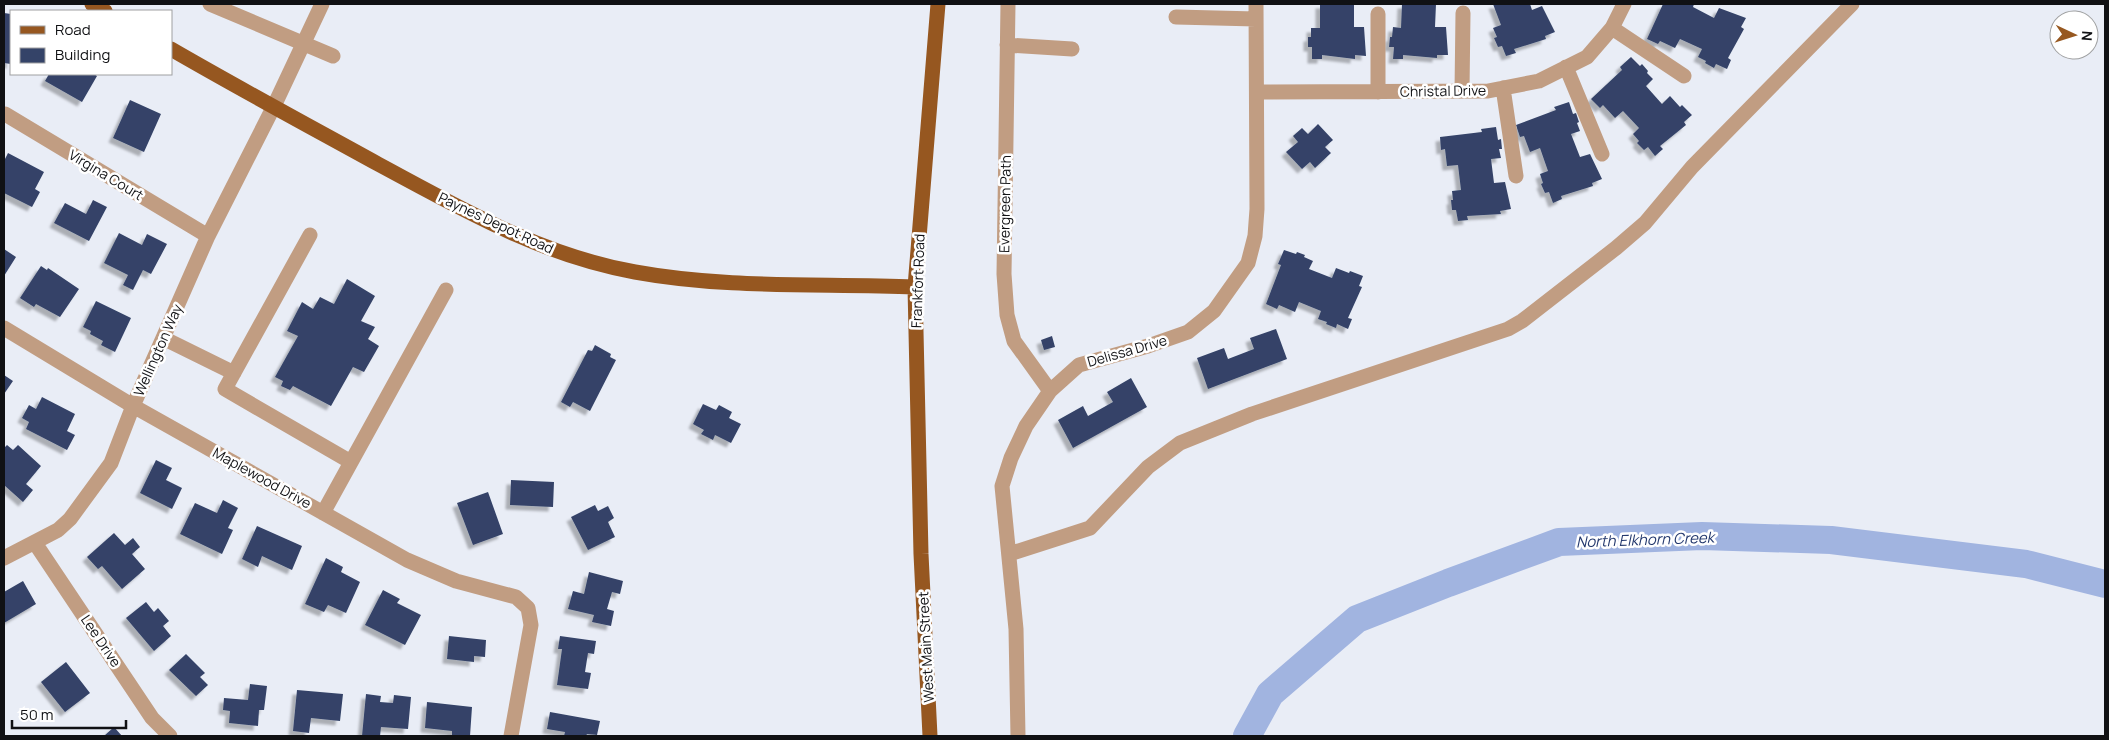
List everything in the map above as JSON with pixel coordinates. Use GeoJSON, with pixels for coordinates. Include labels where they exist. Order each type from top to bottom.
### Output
{"type":"FeatureCollection","features":[{"type":"Feature","properties":{"kind":"main road"},"geometry":{"type":"LineString","coordinates":[[92,4],[103,10]]}},
{"type":"Feature","properties":{"kind":"main road","name":"Frankfort Road"},"geometry":{"type":"LineString","coordinates":[[922,558],[915,287],[938,4]]}},
{"type":"Feature","properties":{"kind":"main road","name":"Paynes Depot Road"},"geometry":{"type":"LineString","coordinates":[[172,50],[452,204],[533,243],[561,253],[634,272],[687,280],[774,286],[915,287]]}},
{"type":"Feature","properties":{"kind":"main road","name":"West Main Street"},"geometry":{"type":"LineString","coordinates":[[922,558],[930,736]]}},
{"type":"Feature","properties":{"kind":"street"},"geometry":{"type":"LineString","coordinates":[[210,4],[333,56]]}},
{"type":"Feature","properties":{"kind":"street","name":"Wellington Way"},"geometry":{"type":"LineString","coordinates":[[4,558],[58,530],[70,519],[111,463],[133,406],[208,236],[274,106],[322,4]]}},
{"type":"Feature","properties":{"kind":"street","name":"Evergreen Path"},"geometry":{"type":"LineString","coordinates":[[1008,4],[1004,274],[1007,315],[1014,341],[1050,391]]}},
{"type":"Feature","properties":{"kind":"street","name":"Delissa Drive"},"geometry":{"type":"LineString","coordinates":[[1018,736],[1016,629],[1002,486],[1011,458],[1026,426],[1050,391],[1079,365],[1148,346],[1188,332],[1214,311],[1248,263],[1255,236],[1257,209],[1256,4]]}},
{"type":"Feature","properties":{"kind":"street","name":"Christal Drive"},"geometry":{"type":"LineString","coordinates":[[1257,92],[1488,91],[1539,81],[1587,57],[1612,28],[1624,4]]}},
{"type":"Feature","properties":{"kind":"street"},"geometry":{"type":"LineString","coordinates":[[1009,554],[1090,528],[1148,467],[1180,443],[1252,414],[1508,329],[1522,321],[1645,223],[1692,167],[1852,4]]}},
{"type":"Feature","properties":{"kind":"street"},"geometry":{"type":"LineString","coordinates":[[1462,91],[1463,13]]}},
{"type":"Feature","properties":{"kind":"street"},"geometry":{"type":"LineString","coordinates":[[1378,14],[1378,92]]}},
{"type":"Feature","properties":{"kind":"street"},"geometry":{"type":"LineString","coordinates":[[1176,17],[1256,19]]}},
{"type":"Feature","properties":{"kind":"street"},"geometry":{"type":"LineString","coordinates":[[1612,28],[1684,76]]}},
{"type":"Feature","properties":{"kind":"street"},"geometry":{"type":"LineString","coordinates":[[1007,45],[1072,49]]}},
{"type":"Feature","properties":{"kind":"street"},"geometry":{"type":"LineString","coordinates":[[1566,67],[1602,154]]}},
{"type":"Feature","properties":{"kind":"street"},"geometry":{"type":"LineString","coordinates":[[1503,88],[1516,176]]}},
{"type":"Feature","properties":{"kind":"street","name":"Virgina Court"},"geometry":{"type":"LineString","coordinates":[[5,114],[208,236]]}},
{"type":"Feature","properties":{"kind":"street"},"geometry":{"type":"LineString","coordinates":[[310,235],[225,389],[351,462]]}},
{"type":"Feature","properties":{"kind":"street"},"geometry":{"type":"LineString","coordinates":[[323,513],[446,290]]}},
{"type":"Feature","properties":{"kind":"street","name":"Maplewood Drive"},"geometry":{"type":"LineString","coordinates":[[4,328],[133,406],[407,560],[456,581],[516,597],[528,608],[531,625],[511,736]]}},
{"type":"Feature","properties":{"kind":"street"},"geometry":{"type":"LineString","coordinates":[[163,338],[234,373]]}},
{"type":"Feature","properties":{"kind":"street","name":"Lee Drive"},"geometry":{"type":"LineString","coordinates":[[36,543],[152,718],[170,736]]}},
{"type":"Feature","properties":{"kind":"building"},"geometry":{"type":"Polygon","coordinates":[[[1320,4],[1354,4],[1354,27],[1364,27],[1366,56],[1355,55],[1355,59],[1322,55],[1322,59],[1312,59],[1312,47],[1308,47],[1308,37],[1311,37],[1311,28],[1320,28],[1320,4]]]}},
{"type":"Feature","properties":{"kind":"building"},"geometry":{"type":"Polygon","coordinates":[[[1402,4],[1436,4],[1435,27],[1446,27],[1448,55],[1437,55],[1437,58],[1403,55],[1403,59],[1393,59],[1394,47],[1389,47],[1390,37],[1392,37],[1393,27],[1401,28],[1402,4]]]}},
{"type":"Feature","properties":{"kind":"building"},"geometry":{"type":"Polygon","coordinates":[[[1493,4],[1530,4],[1532,10],[1542,6],[1555,32],[1545,36],[1546,39],[1514,49],[1516,53],[1506,56],[1502,46],[1498,47],[1494,38],[1497,37],[1493,28],[1501,25],[1493,4]]]}},
{"type":"Feature","properties":{"kind":"building"},"geometry":{"type":"Polygon","coordinates":[[[1663,4],[1694,4],[1693,7],[1714,18],[1719,8],[1746,18],[1741,27],[1744,29],[1728,58],[1731,60],[1727,69],[1716,64],[1714,68],[1705,63],[1706,61],[1698,57],[1702,49],[1680,39],[1675,48],[1660,41],[1658,44],[1647,39],[1663,4]]]}},
{"type":"Feature","properties":{"kind":"building"},"geometry":{"type":"Polygon","coordinates":[[[4,13],[10,14],[10,64],[4,63],[4,13]]]}},
{"type":"Feature","properties":{"kind":"building"},"geometry":{"type":"Polygon","coordinates":[[[1631,57],[1640,66],[1642,64],[1648,71],[1647,73],[1653,79],[1646,86],[1662,104],[1670,96],[1680,107],[1682,105],[1692,115],[1684,122],[1686,125],[1660,146],[1663,149],[1655,156],[1648,147],[1644,150],[1637,143],[1639,141],[1633,134],[1639,128],[1623,111],[1615,118],[1603,105],[1600,108],[1591,99],[1622,70],[1620,67],[1631,57]]]}},
{"type":"Feature","properties":{"kind":"building"},"geometry":{"type":"Polygon","coordinates":[[[48,75],[97,76],[82,102],[45,81],[48,75]]]}},
{"type":"Feature","properties":{"kind":"building"},"geometry":{"type":"Polygon","coordinates":[[[130,100],[161,114],[144,152],[113,138],[130,100]]]}},
{"type":"Feature","properties":{"kind":"building"},"geometry":{"type":"Polygon","coordinates":[[[1569,102],[1573,114],[1576,113],[1579,122],[1577,123],[1580,131],[1571,134],[1580,157],[1590,154],[1602,179],[1592,183],[1593,186],[1561,196],[1562,199],[1553,203],[1549,192],[1545,193],[1541,184],[1543,183],[1540,174],[1548,171],[1540,148],[1530,152],[1524,136],[1520,137],[1516,125],[1556,110],[1554,107],[1569,102]]]}},
{"type":"Feature","properties":{"kind":"building"},"geometry":{"type":"Polygon","coordinates":[[[1318,124],[1333,140],[1325,147],[1331,153],[1315,168],[1310,162],[1302,169],[1286,152],[1298,142],[1293,136],[1302,128],[1308,134],[1318,124]]]}},
{"type":"Feature","properties":{"kind":"building"},"geometry":{"type":"Polygon","coordinates":[[[1496,127],[1498,140],[1501,139],[1502,149],[1499,149],[1501,158],[1491,159],[1494,183],[1505,182],[1511,209],[1500,211],[1501,214],[1467,216],[1468,220],[1458,221],[1456,210],[1452,210],[1451,200],[1453,200],[1452,191],[1461,190],[1458,165],[1447,166],[1445,149],[1441,150],[1440,137],[1482,132],[1481,129],[1496,127]]]}},
{"type":"Feature","properties":{"kind":"building"},"geometry":{"type":"Polygon","coordinates":[[[8,153],[44,172],[35,189],[40,192],[32,207],[4,193],[4,158],[8,153]]]}},
{"type":"Feature","properties":{"kind":"building"},"geometry":{"type":"Polygon","coordinates":[[[93,200],[107,207],[89,241],[54,223],[65,203],[86,214],[93,200]]]}},
{"type":"Feature","properties":{"kind":"building"},"geometry":{"type":"Polygon","coordinates":[[[119,233],[142,245],[147,234],[167,244],[151,274],[143,270],[133,290],[123,285],[128,275],[104,263],[119,233]]]}},
{"type":"Feature","properties":{"kind":"building"},"geometry":{"type":"Polygon","coordinates":[[[4,249],[16,257],[4,276],[4,249]]]}},
{"type":"Feature","properties":{"kind":"building"},"geometry":{"type":"Polygon","coordinates":[[[1284,250],[1305,255],[1304,257],[1313,261],[1309,269],[1332,278],[1336,268],[1363,276],[1359,286],[1362,287],[1348,318],[1352,319],[1348,329],[1337,324],[1336,328],[1326,324],[1327,322],[1318,319],[1321,311],[1299,302],[1295,312],[1279,305],[1277,309],[1266,304],[1281,265],[1278,264],[1284,250]]]}},
{"type":"Feature","properties":{"kind":"building"},"geometry":{"type":"Polygon","coordinates":[[[41,266],[47,270],[48,268],[79,289],[60,317],[36,304],[34,307],[20,298],[41,266]]]}},
{"type":"Feature","properties":{"kind":"building"},"geometry":{"type":"Polygon","coordinates":[[[347,279],[375,296],[361,321],[375,327],[368,339],[379,346],[364,372],[353,367],[331,406],[293,386],[290,390],[281,386],[283,381],[275,377],[298,336],[287,331],[302,302],[313,309],[320,297],[334,304],[347,279]]]}},
{"type":"Feature","properties":{"kind":"building"},"geometry":{"type":"Polygon","coordinates":[[[96,301],[131,318],[115,352],[101,345],[103,341],[90,334],[91,331],[83,327],[96,301]]]}},
{"type":"Feature","properties":{"kind":"building"},"geometry":{"type":"Polygon","coordinates":[[[1276,329],[1287,359],[1208,389],[1197,358],[1224,348],[1228,359],[1254,349],[1250,338],[1276,329]]]}},
{"type":"Feature","properties":{"kind":"building"},"geometry":{"type":"Polygon","coordinates":[[[1052,336],[1055,347],[1044,350],[1041,340],[1052,336]]]}},
{"type":"Feature","properties":{"kind":"building"},"geometry":{"type":"Polygon","coordinates":[[[595,345],[611,354],[610,357],[616,360],[590,411],[573,402],[570,407],[561,402],[588,350],[592,351],[595,345]]]}},
{"type":"Feature","properties":{"kind":"building"},"geometry":{"type":"Polygon","coordinates":[[[4,375],[13,381],[4,394],[4,375]]]}},
{"type":"Feature","properties":{"kind":"building"},"geometry":{"type":"Polygon","coordinates":[[[1131,378],[1147,407],[1073,448],[1058,420],[1083,406],[1088,416],[1113,402],[1107,392],[1131,378]]]}},
{"type":"Feature","properties":{"kind":"building"},"geometry":{"type":"Polygon","coordinates":[[[42,397],[75,414],[67,431],[75,435],[67,450],[26,429],[29,422],[22,418],[29,405],[36,409],[42,397]]]}},
{"type":"Feature","properties":{"kind":"building"},"geometry":{"type":"Polygon","coordinates":[[[703,404],[716,410],[719,405],[732,412],[729,418],[741,424],[731,443],[715,435],[713,440],[701,434],[704,430],[693,424],[703,404]]]}},
{"type":"Feature","properties":{"kind":"building"},"geometry":{"type":"Polygon","coordinates":[[[7,445],[13,450],[18,445],[41,466],[26,484],[33,490],[23,502],[4,485],[4,448],[7,445]]]}},
{"type":"Feature","properties":{"kind":"building"},"geometry":{"type":"Polygon","coordinates":[[[156,460],[172,468],[166,480],[182,488],[172,509],[140,493],[156,460]]]}},
{"type":"Feature","properties":{"kind":"building"},"geometry":{"type":"Polygon","coordinates":[[[511,480],[554,482],[553,507],[510,505],[511,480]]]}},
{"type":"Feature","properties":{"kind":"building"},"geometry":{"type":"Polygon","coordinates":[[[488,492],[503,534],[473,545],[457,503],[488,492]]]}},
{"type":"Feature","properties":{"kind":"building"},"geometry":{"type":"Polygon","coordinates":[[[223,500],[238,508],[228,528],[233,530],[222,554],[180,534],[195,503],[217,513],[223,500]]]}},
{"type":"Feature","properties":{"kind":"building"},"geometry":{"type":"Polygon","coordinates":[[[595,505],[598,511],[608,506],[614,518],[608,522],[615,537],[588,550],[571,517],[595,505]]]}},
{"type":"Feature","properties":{"kind":"building"},"geometry":{"type":"Polygon","coordinates":[[[257,526],[302,546],[292,570],[262,556],[258,567],[242,559],[257,526]]]}},
{"type":"Feature","properties":{"kind":"building"},"geometry":{"type":"Polygon","coordinates":[[[114,533],[125,545],[133,538],[140,547],[132,554],[145,569],[122,589],[102,566],[98,569],[87,557],[114,533]]]}},
{"type":"Feature","properties":{"kind":"building"},"geometry":{"type":"Polygon","coordinates":[[[326,558],[343,567],[341,572],[360,582],[346,613],[328,605],[324,612],[305,604],[326,558]]]}},
{"type":"Feature","properties":{"kind":"building"},"geometry":{"type":"Polygon","coordinates":[[[589,572],[623,581],[620,594],[612,592],[607,609],[614,611],[611,626],[592,622],[594,615],[568,609],[573,591],[584,594],[589,572]]]}},
{"type":"Feature","properties":{"kind":"building"},"geometry":{"type":"Polygon","coordinates":[[[23,581],[36,604],[4,623],[4,592],[23,581]]]}},
{"type":"Feature","properties":{"kind":"building"},"geometry":{"type":"Polygon","coordinates":[[[383,590],[400,599],[397,603],[421,615],[405,645],[365,625],[383,590]]]}},
{"type":"Feature","properties":{"kind":"building"},"geometry":{"type":"Polygon","coordinates":[[[146,602],[154,612],[158,608],[169,621],[163,626],[171,636],[154,651],[126,618],[146,602]]]}},
{"type":"Feature","properties":{"kind":"building"},"geometry":{"type":"Polygon","coordinates":[[[449,636],[486,640],[485,657],[474,656],[474,662],[447,659],[449,636]]]}},
{"type":"Feature","properties":{"kind":"building"},"geometry":{"type":"Polygon","coordinates":[[[560,636],[596,641],[594,654],[588,653],[585,672],[591,673],[588,689],[557,685],[562,649],[558,649],[560,636]]]}},
{"type":"Feature","properties":{"kind":"building"},"geometry":{"type":"Polygon","coordinates":[[[186,654],[205,673],[200,677],[208,685],[196,696],[169,670],[186,654]]]}},
{"type":"Feature","properties":{"kind":"building"},"geometry":{"type":"Polygon","coordinates":[[[66,662],[90,693],[65,712],[41,682],[66,662]]]}},
{"type":"Feature","properties":{"kind":"building"},"geometry":{"type":"Polygon","coordinates":[[[250,684],[267,686],[264,710],[259,710],[258,726],[229,723],[230,711],[223,710],[224,698],[248,700],[250,684]]]}},
{"type":"Feature","properties":{"kind":"building"},"geometry":{"type":"Polygon","coordinates":[[[297,690],[343,694],[340,721],[311,718],[309,733],[293,731],[297,690]]]}},
{"type":"Feature","properties":{"kind":"building"},"geometry":{"type":"Polygon","coordinates":[[[366,694],[381,696],[380,702],[393,703],[394,695],[411,697],[408,729],[381,727],[380,736],[362,736],[366,694]]]}},
{"type":"Feature","properties":{"kind":"building"},"geometry":{"type":"Polygon","coordinates":[[[427,702],[472,707],[470,736],[452,736],[452,731],[425,728],[427,702]]]}},
{"type":"Feature","properties":{"kind":"building"},"geometry":{"type":"Polygon","coordinates":[[[550,712],[600,721],[597,735],[564,736],[565,732],[547,729],[550,712]]]}},
{"type":"Feature","properties":{"kind":"building"},"geometry":{"type":"Polygon","coordinates":[[[114,727],[122,736],[104,736],[114,727]]]}},
{"type":"Feature","properties":{"kind":"waterway","name":"North Elkhorn Creek"},"geometry":{"type":"LineString","coordinates":[[1247,736],[1270,694],[1357,619],[1559,542],[1702,536],[1831,540],[2026,564],[2105,584]]}}]}
